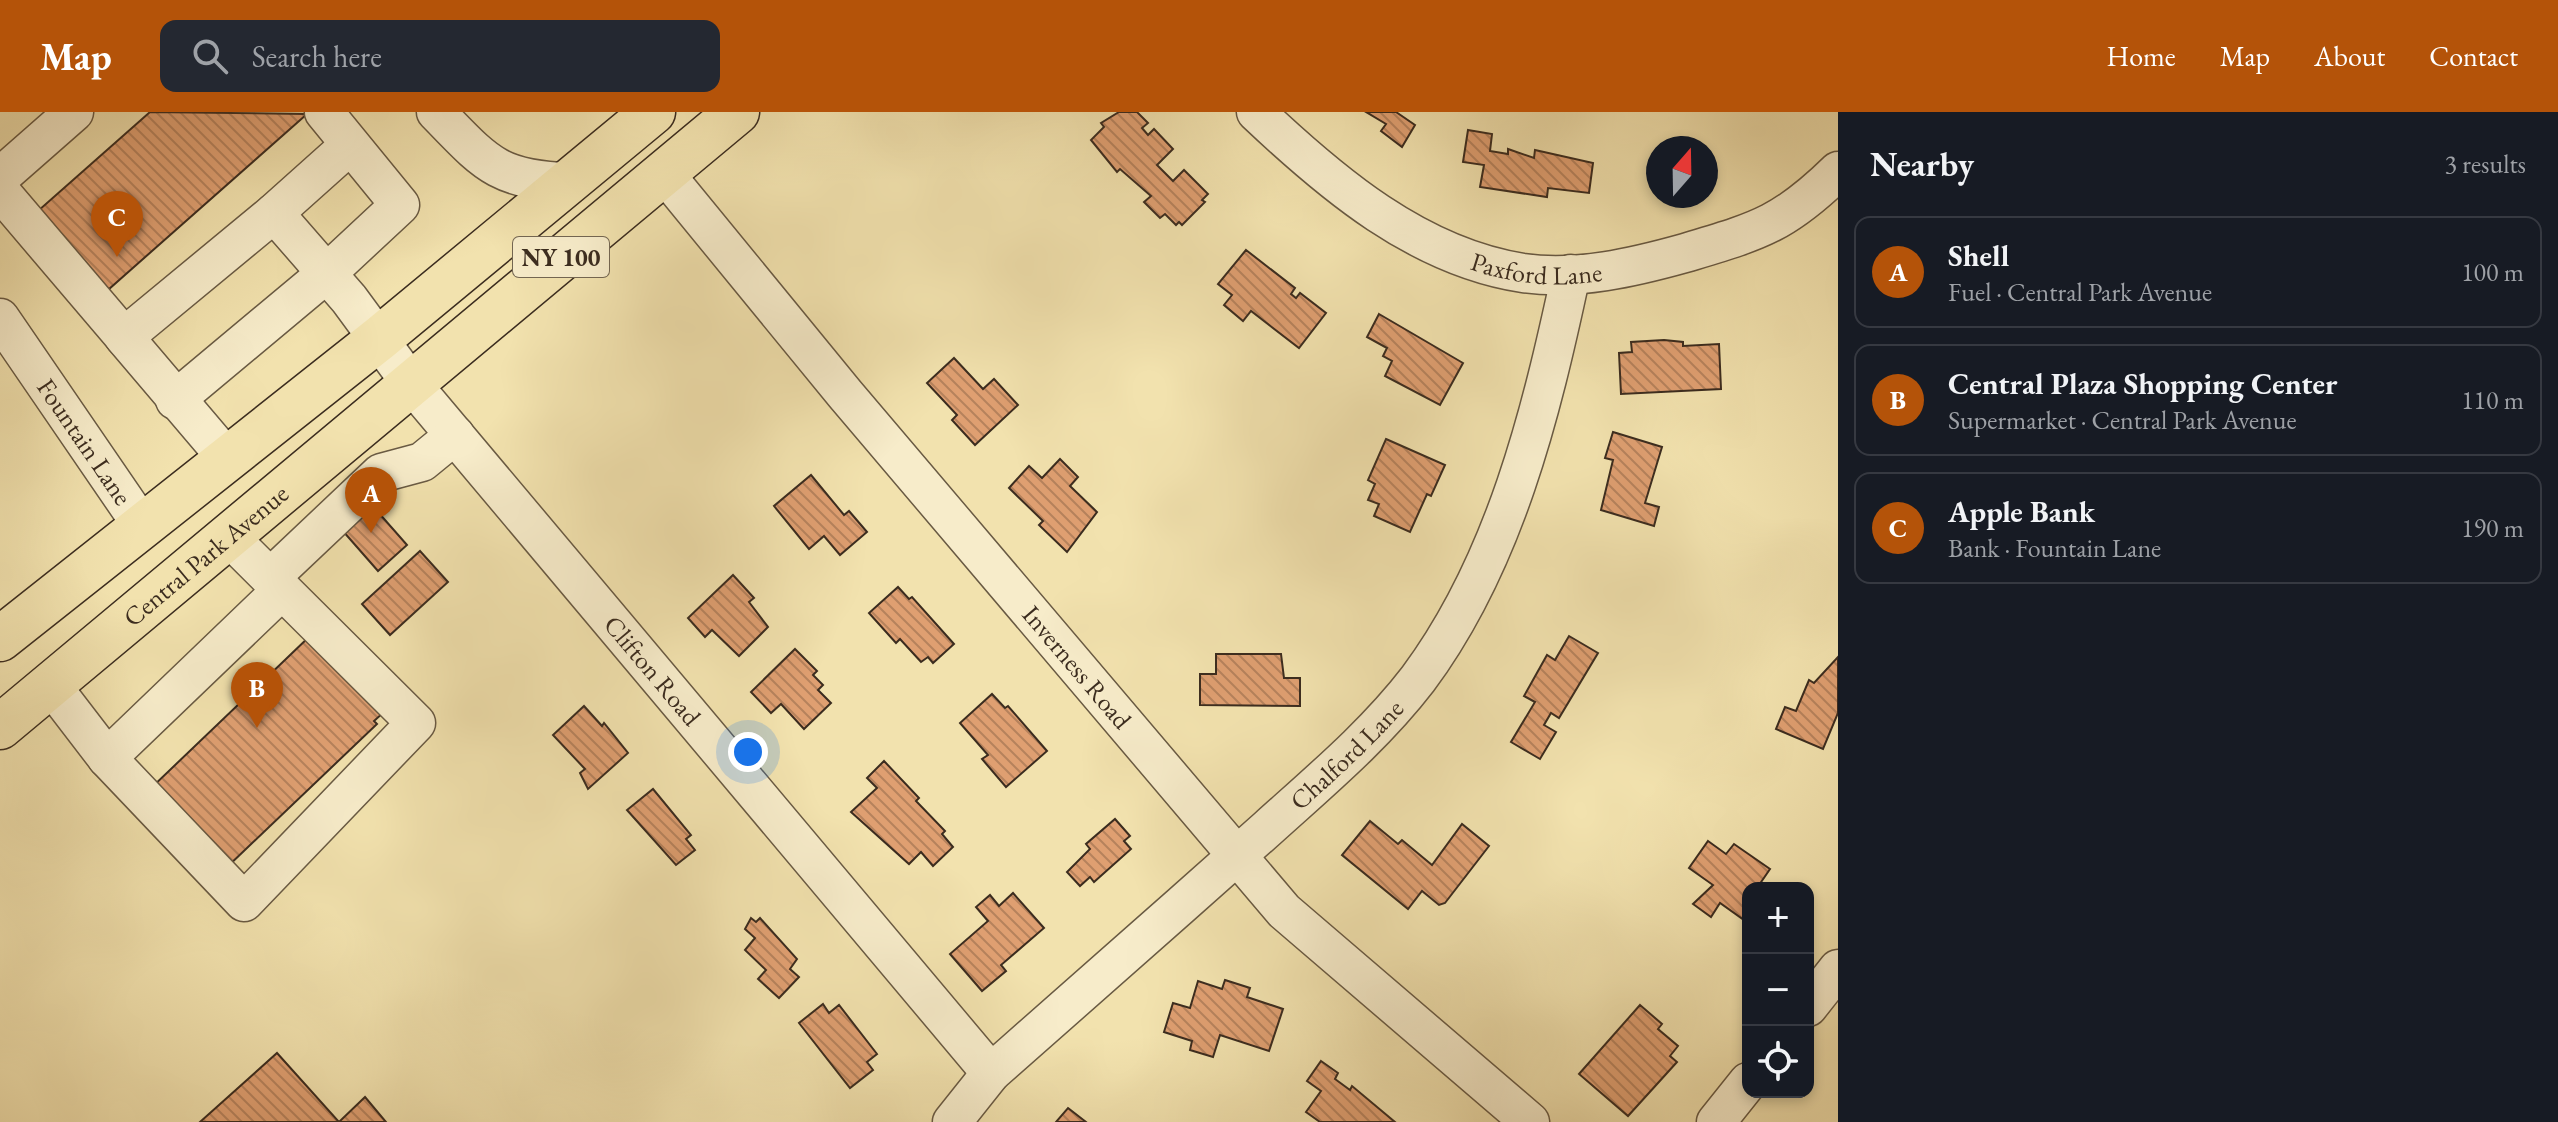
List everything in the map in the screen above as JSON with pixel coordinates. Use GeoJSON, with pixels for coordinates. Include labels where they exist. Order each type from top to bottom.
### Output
{"type":"FeatureCollection","features":[{"type":"Feature","properties":{"kind":"main road","name":"NY 100"},"geometry":{"type":"LineString","coordinates":[[0,639],[141,524],[380,338],[653,112]]}},
{"type":"Feature","properties":{"kind":"main road","name":"NY 100"},"geometry":{"type":"LineString","coordinates":[[410,382],[737,112]]}},
{"type":"Feature","properties":{"kind":"main road","name":"Central Park Avenue"},"geometry":{"type":"LineString","coordinates":[[0,727],[410,382]]}},
{"type":"Feature","properties":{"kind":"street"},"geometry":{"type":"LineString","coordinates":[[0,177],[74,112]]}},
{"type":"Feature","properties":{"kind":"street"},"geometry":{"type":"LineString","coordinates":[[175,400],[327,273],[400,205],[324,112]]}},
{"type":"Feature","properties":{"kind":"street"},"geometry":{"type":"LineString","coordinates":[[436,112],[480,157],[501,172],[529,181],[569,182]]}},
{"type":"Feature","properties":{"kind":"street","name":"Paxford Lane"},"geometry":{"type":"LineString","coordinates":[[1259,113],[1323,173],[1409,234],[1467,258],[1524,273],[1571,274],[1648,264],[1764,229],[1803,205],[1838,171]]}},
{"type":"Feature","properties":{"kind":"street"},"geometry":{"type":"LineString","coordinates":[[126,339],[350,145]]}},
{"type":"Feature","properties":{"kind":"street","name":"Inverness Road"},"geometry":{"type":"LineString","coordinates":[[664,173],[845,394],[1284,911],[1530,1122]]}},
{"type":"Feature","properties":{"kind":"street"},"geometry":{"type":"LineString","coordinates":[[0,191],[226,457]]}},
{"type":"Feature","properties":{"kind":"street","name":"Clifton Road"},"geometry":{"type":"LineString","coordinates":[[274,213],[380,338],[410,382],[991,1073]]}},
{"type":"Feature","properties":{"kind":"street","name":"Chalford Lane"},"geometry":{"type":"LineString","coordinates":[[952,1122],[991,1073],[1363,741],[1418,679],[1450,628],[1488,555],[1531,444],[1571,274]]}},
{"type":"Feature","properties":{"kind":"street","name":"Fountain Lane"},"geometry":{"type":"LineString","coordinates":[[0,318],[141,524]]}},
{"type":"Feature","properties":{"kind":"street"},"geometry":{"type":"LineString","coordinates":[[107,758],[276,584],[305,543],[381,473],[422,462],[455,435]]}},
{"type":"Feature","properties":{"kind":"street"},"geometry":{"type":"LineString","coordinates":[[345,437],[381,473]]}},
{"type":"Feature","properties":{"kind":"street"},"geometry":{"type":"LineString","coordinates":[[268,503],[305,543]]}},
{"type":"Feature","properties":{"kind":"street"},"geometry":{"type":"LineString","coordinates":[[51,685],[107,758],[244,902],[416,723],[228,536]]}},
{"type":"Feature","properties":{"kind":"street"},"geometry":{"type":"LineString","coordinates":[[1814,999],[1838,969]]}},
{"type":"Feature","properties":{"kind":"street"},"geometry":{"type":"LineString","coordinates":[[1716,1122],[1742,1090]]}},
{"type":"Feature","properties":{"kind":"building"},"geometry":{"type":"Polygon","coordinates":[[[150,112],[307,114],[100,297],[30,218],[150,112]]]}},
{"type":"Feature","properties":{"kind":"building"},"geometry":{"type":"Polygon","coordinates":[[[1119,112],[1137,112],[1148,123],[1142,128],[1148,135],[1154,129],[1173,149],[1157,165],[1173,181],[1184,170],[1208,194],[1202,200],[1205,202],[1182,225],[1179,222],[1176,225],[1165,214],[1160,218],[1144,202],[1151,196],[1120,169],[1117,172],[1091,140],[1104,127],[1101,123],[1119,112]]]}},
{"type":"Feature","properties":{"kind":"building"},"geometry":{"type":"Polygon","coordinates":[[[1366,112],[1396,112],[1415,125],[1402,147],[1381,131],[1386,124],[1366,112]]]}},
{"type":"Feature","properties":{"kind":"building"},"geometry":{"type":"Polygon","coordinates":[[[1468,130],[1492,134],[1490,151],[1508,154],[1508,149],[1534,158],[1535,150],[1593,163],[1589,193],[1548,188],[1547,197],[1480,187],[1484,165],[1463,162],[1468,130]]]}},
{"type":"Feature","properties":{"kind":"building"},"geometry":{"type":"Polygon","coordinates":[[[1246,250],[1295,288],[1291,294],[1296,298],[1300,293],[1326,313],[1299,348],[1251,311],[1243,321],[1224,305],[1232,295],[1218,284],[1246,250]]]}},
{"type":"Feature","properties":{"kind":"building"},"geometry":{"type":"Polygon","coordinates":[[[1379,314],[1463,363],[1440,405],[1385,376],[1392,361],[1383,356],[1387,348],[1367,337],[1379,314]]]}},
{"type":"Feature","properties":{"kind":"building"},"geometry":{"type":"Polygon","coordinates":[[[1631,342],[1683,342],[1683,346],[1719,344],[1721,389],[1621,394],[1619,353],[1632,352],[1631,342]]]}},
{"type":"Feature","properties":{"kind":"building"},"geometry":{"type":"Polygon","coordinates":[[[954,358],[983,389],[994,379],[1018,405],[975,445],[952,420],[957,415],[927,383],[954,358]]]}},
{"type":"Feature","properties":{"kind":"building"},"geometry":{"type":"Polygon","coordinates":[[[1613,432],[1662,447],[1645,503],[1659,507],[1654,526],[1601,510],[1613,460],[1605,458],[1613,432]]]}},
{"type":"Feature","properties":{"kind":"building"},"geometry":{"type":"Polygon","coordinates":[[[1386,439],[1445,465],[1431,496],[1427,494],[1410,532],[1374,516],[1379,504],[1368,500],[1375,484],[1368,480],[1386,439]]]}},
{"type":"Feature","properties":{"kind":"building"},"geometry":{"type":"Polygon","coordinates":[[[1060,459],[1078,477],[1070,486],[1097,512],[1067,552],[1039,525],[1043,521],[1009,488],[1029,466],[1042,478],[1060,459]]]}},
{"type":"Feature","properties":{"kind":"building"},"geometry":{"type":"Polygon","coordinates":[[[811,475],[844,515],[849,511],[867,532],[840,555],[824,536],[809,549],[774,506],[811,475]]]}},
{"type":"Feature","properties":{"kind":"building"},"geometry":{"type":"Polygon","coordinates":[[[364,496],[407,545],[378,571],[335,522],[364,496]]]}},
{"type":"Feature","properties":{"kind":"building"},"geometry":{"type":"Polygon","coordinates":[[[420,551],[448,582],[390,635],[362,604],[420,551]]]}},
{"type":"Feature","properties":{"kind":"building"},"geometry":{"type":"Polygon","coordinates":[[[733,575],[754,598],[749,602],[768,627],[739,656],[712,630],[705,637],[688,618],[733,575]]]}},
{"type":"Feature","properties":{"kind":"building"},"geometry":{"type":"Polygon","coordinates":[[[898,587],[909,599],[912,597],[954,644],[933,663],[928,657],[921,662],[900,639],[896,643],[869,613],[898,587]]]}},
{"type":"Feature","properties":{"kind":"building"},"geometry":{"type":"Polygon","coordinates":[[[311,635],[384,712],[374,721],[377,724],[225,869],[149,790],[311,635]]]}},
{"type":"Feature","properties":{"kind":"building"},"geometry":{"type":"Polygon","coordinates":[[[1569,636],[1598,653],[1559,718],[1551,713],[1544,725],[1556,732],[1540,759],[1511,742],[1535,702],[1524,696],[1547,655],[1555,660],[1569,636]]]}},
{"type":"Feature","properties":{"kind":"building"},"geometry":{"type":"Polygon","coordinates":[[[795,649],[817,671],[813,675],[823,685],[818,690],[831,703],[804,729],[781,704],[771,713],[751,692],[795,649]]]}},
{"type":"Feature","properties":{"kind":"building"},"geometry":{"type":"Polygon","coordinates":[[[1216,654],[1281,654],[1284,678],[1300,678],[1300,706],[1200,705],[1200,674],[1216,674],[1216,654]]]}},
{"type":"Feature","properties":{"kind":"building"},"geometry":{"type":"Polygon","coordinates":[[[1838,657],[1838,713],[1823,749],[1776,729],[1785,707],[1796,711],[1809,680],[1814,683],[1838,657]]]}},
{"type":"Feature","properties":{"kind":"building"},"geometry":{"type":"Polygon","coordinates":[[[992,694],[1005,708],[1008,706],[1047,751],[1006,787],[982,759],[988,755],[960,723],[992,694]]]}},
{"type":"Feature","properties":{"kind":"building"},"geometry":{"type":"Polygon","coordinates":[[[584,706],[602,726],[604,723],[628,753],[588,789],[580,773],[585,769],[553,735],[584,706]]]}},
{"type":"Feature","properties":{"kind":"building"},"geometry":{"type":"Polygon","coordinates":[[[884,761],[919,798],[916,801],[945,831],[942,834],[953,847],[933,866],[921,852],[909,864],[851,812],[877,788],[867,778],[884,761]]]}},
{"type":"Feature","properties":{"kind":"building"},"geometry":{"type":"Polygon","coordinates":[[[653,789],[691,835],[686,839],[695,850],[676,865],[627,810],[653,789]]]}},
{"type":"Feature","properties":{"kind":"building"},"geometry":{"type":"Polygon","coordinates":[[[1115,819],[1130,836],[1124,841],[1131,849],[1094,882],[1090,877],[1080,886],[1067,872],[1090,849],[1086,844],[1115,819]]]}},
{"type":"Feature","properties":{"kind":"building"},"geometry":{"type":"Polygon","coordinates":[[[1370,821],[1398,844],[1402,840],[1432,865],[1462,824],[1489,846],[1445,903],[1439,905],[1422,891],[1408,909],[1342,855],[1370,821]]]}},
{"type":"Feature","properties":{"kind":"building"},"geometry":{"type":"Polygon","coordinates":[[[1708,841],[1726,854],[1734,844],[1770,869],[1761,882],[1742,882],[1742,919],[1720,903],[1711,917],[1693,904],[1713,885],[1689,868],[1708,841]]]}},
{"type":"Feature","properties":{"kind":"building"},"geometry":{"type":"Polygon","coordinates":[[[1013,893],[1044,928],[1001,965],[1006,971],[982,991],[950,954],[988,921],[976,907],[990,895],[999,906],[1013,893]]]}},
{"type":"Feature","properties":{"kind":"building"},"geometry":{"type":"Polygon","coordinates":[[[751,918],[756,922],[760,918],[797,959],[790,969],[799,977],[779,998],[758,979],[766,970],[745,950],[755,938],[745,929],[751,918]]]}},
{"type":"Feature","properties":{"kind":"building"},"geometry":{"type":"Polygon","coordinates":[[[1225,980],[1250,988],[1247,997],[1283,1009],[1269,1051],[1220,1035],[1213,1057],[1190,1050],[1192,1041],[1164,1032],[1173,1003],[1190,1008],[1198,981],[1222,989],[1225,980]]]}},
{"type":"Feature","properties":{"kind":"building"},"geometry":{"type":"Polygon","coordinates":[[[823,1004],[829,1013],[839,1005],[877,1054],[867,1062],[873,1070],[850,1088],[799,1023],[823,1004]]]}},
{"type":"Feature","properties":{"kind":"building"},"geometry":{"type":"Polygon","coordinates":[[[1640,1005],[1662,1024],[1658,1029],[1678,1046],[1670,1056],[1677,1062],[1628,1116],[1579,1074],[1640,1005]]]}},
{"type":"Feature","properties":{"kind":"building"},"geometry":{"type":"Polygon","coordinates":[[[277,1053],[339,1122],[200,1122],[277,1053]]]}},
{"type":"Feature","properties":{"kind":"building"},"geometry":{"type":"Polygon","coordinates":[[[1321,1061],[1338,1073],[1335,1079],[1350,1090],[1352,1086],[1395,1122],[1320,1122],[1306,1112],[1321,1091],[1307,1081],[1321,1061]]]}},
{"type":"Feature","properties":{"kind":"building"},"geometry":{"type":"Polygon","coordinates":[[[365,1097],[386,1122],[339,1122],[365,1097]]]}},
{"type":"Feature","properties":{"kind":"building"},"geometry":{"type":"Polygon","coordinates":[[[1068,1108],[1086,1122],[1056,1122],[1068,1108]]]}},
{"type":"Feature","properties":{"kind":"place","name":"Apple Bank"},"geometry":{"type":"Point","coordinates":[117,257]}},
{"type":"Feature","properties":{"kind":"place","name":"Shell"},"geometry":{"type":"Point","coordinates":[371,533]}},
{"type":"Feature","properties":{"kind":"place","name":"Central Plaza Shopping Center"},"geometry":{"type":"Point","coordinates":[257,728]}}]}
